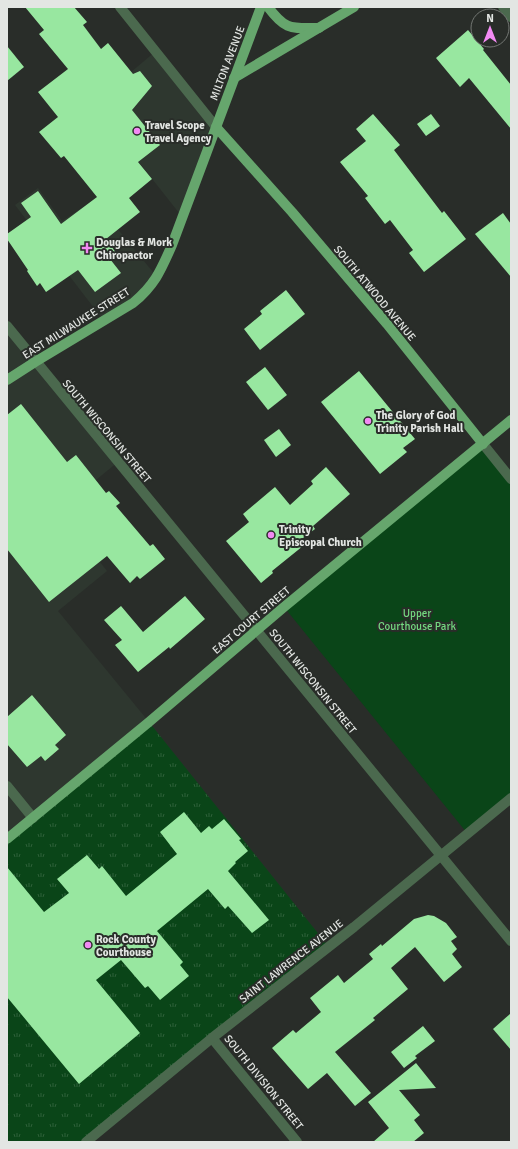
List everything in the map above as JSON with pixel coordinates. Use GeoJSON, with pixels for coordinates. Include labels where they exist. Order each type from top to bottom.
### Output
{"type":"FeatureCollection","features":[{"type":"Feature","properties":{"kind":"main road","name":"MILTON AVENUE"},"geometry":{"type":"LineString","coordinates":[[216,127],[261,7]]}},
{"type":"Feature","properties":{"kind":"main road"},"geometry":{"type":"LineString","coordinates":[[268,7],[284,25],[299,28],[319,28]]}},
{"type":"Feature","properties":{"kind":"main road"},"geometry":{"type":"LineString","coordinates":[[234,78],[354,7]]}},
{"type":"Feature","properties":{"kind":"main road","name":"EAST MILWAUKEE STREET"},"geometry":{"type":"LineString","coordinates":[[7,380],[133,303],[146,293],[162,269],[172,246],[216,127]]}},
{"type":"Feature","properties":{"kind":"main road","name":"SOUTH ATWOOD AVENUE"},"geometry":{"type":"LineString","coordinates":[[216,127],[292,212],[386,324],[483,444]]}},
{"type":"Feature","properties":{"kind":"main road","name":"EAST COURT STREET"},"geometry":{"type":"LineString","coordinates":[[7,839],[511,420]]}},
{"type":"Feature","properties":{"kind":"street"},"geometry":{"type":"LineString","coordinates":[[120,7],[216,127]]}},
{"type":"Feature","properties":{"kind":"street"},"geometry":{"type":"LineString","coordinates":[[503,7],[511,17]]}},
{"type":"Feature","properties":{"kind":"street","name":"SOUTH WISCONSIN STREET"},"geometry":{"type":"LineString","coordinates":[[7,326],[511,941]]}},
{"type":"Feature","properties":{"kind":"street","name":"SOUTH ATWOOD AVENUE"},"geometry":{"type":"LineString","coordinates":[[483,444],[511,479]]}},
{"type":"Feature","properties":{"kind":"street"},"geometry":{"type":"LineString","coordinates":[[7,786],[33,818]]}},
{"type":"Feature","properties":{"kind":"street","name":"SAINT LAWRENCE AVENUE"},"geometry":{"type":"LineString","coordinates":[[86,1142],[212,1038],[348,932],[511,798]]}},
{"type":"Feature","properties":{"kind":"street","name":"SOUTH DIVISION STREET"},"geometry":{"type":"LineString","coordinates":[[212,1038],[297,1142]]}},
{"type":"Feature","properties":{"kind":"shaded area"},"geometry":{"type":"Polygon","coordinates":[[[156,51],[216,127],[183,218],[93,104],[156,51]]]}},
{"type":"Feature","properties":{"kind":"shaded area"},"geometry":{"type":"Polygon","coordinates":[[[38,188],[62,221],[94,200],[157,277],[104,321],[15,205],[38,188]]]}},
{"type":"Feature","properties":{"kind":"shaded area"},"geometry":{"type":"Polygon","coordinates":[[[7,326],[118,462],[59,510],[107,571],[58,611],[149,722],[7,839],[7,326]]]}},
{"type":"Feature","properties":{"kind":"green space","name":"Upper Courthouse Park"},"geometry":{"type":"Polygon","coordinates":[[[483,444],[511,479],[511,798],[467,833],[284,607],[483,444]]]}},
{"type":"Feature","properties":{"kind":"green space"},"geometry":{"type":"Polygon","coordinates":[[[149,722],[329,947],[86,1142],[7,1142],[7,839],[149,722]]]}},
{"type":"Feature","properties":{"kind":"building"},"geometry":{"type":"Polygon","coordinates":[[[25,7],[74,7],[87,22],[83,25],[101,49],[108,43],[133,74],[140,71],[152,86],[132,110],[160,145],[138,162],[152,179],[129,198],[140,212],[106,239],[117,254],[110,259],[121,273],[95,292],[78,270],[46,292],[40,283],[37,286],[7,239],[7,234],[31,217],[21,203],[38,191],[61,224],[97,197],[64,156],[61,158],[39,132],[58,117],[38,92],[68,69],[39,34],[44,30],[25,7]]]}},
{"type":"Feature","properties":{"kind":"building"},"geometry":{"type":"Polygon","coordinates":[[[468,30],[470,32],[470,48],[483,48],[483,50],[511,85],[511,129],[469,78],[460,87],[436,58],[468,30]]]}},
{"type":"Feature","properties":{"kind":"building"},"geometry":{"type":"Polygon","coordinates":[[[7,46],[24,67],[7,81],[7,46]]]}},
{"type":"Feature","properties":{"kind":"building"},"geometry":{"type":"Polygon","coordinates":[[[373,114],[400,145],[394,150],[442,213],[444,211],[466,239],[424,272],[409,253],[413,250],[390,220],[385,224],[365,198],[368,196],[340,162],[366,141],[356,129],[373,114]]]}},
{"type":"Feature","properties":{"kind":"building"},"geometry":{"type":"Polygon","coordinates":[[[431,114],[440,126],[426,136],[417,124],[431,114]]]}},
{"type":"Feature","properties":{"kind":"building"},"geometry":{"type":"Polygon","coordinates":[[[503,213],[511,224],[511,277],[475,234],[503,213]]]}},
{"type":"Feature","properties":{"kind":"building"},"geometry":{"type":"Polygon","coordinates":[[[286,290],[305,314],[260,350],[244,329],[262,314],[260,311],[286,290]]]}},
{"type":"Feature","properties":{"kind":"building"},"geometry":{"type":"Polygon","coordinates":[[[265,367],[287,395],[268,410],[246,382],[265,367]]]}},
{"type":"Feature","properties":{"kind":"building","name":"The Glory of God Trinity Parish Hall"},"geometry":{"type":"Polygon","coordinates":[[[359,371],[415,439],[403,448],[407,452],[380,474],[321,402],[359,371]]]}},
{"type":"Feature","properties":{"kind":"building"},"geometry":{"type":"Polygon","coordinates":[[[21,404],[67,462],[76,455],[106,493],[109,491],[120,503],[116,506],[150,546],[153,544],[165,559],[140,579],[137,576],[130,583],[107,556],[49,602],[7,549],[7,415],[21,404]]]}},
{"type":"Feature","properties":{"kind":"building"},"geometry":{"type":"Polygon","coordinates":[[[279,429],[291,445],[276,457],[264,440],[279,429]]]}},
{"type":"Feature","properties":{"kind":"building","name":"Trinity Episcopal Church"},"geometry":{"type":"Polygon","coordinates":[[[326,467],[350,494],[313,526],[315,529],[299,541],[303,546],[272,571],[273,573],[261,583],[226,541],[249,522],[243,514],[275,487],[290,505],[313,484],[311,481],[326,467]]]}},
{"type":"Feature","properties":{"kind":"building"},"geometry":{"type":"Polygon","coordinates":[[[185,596],[205,619],[170,649],[169,647],[138,672],[115,645],[122,640],[104,620],[121,606],[143,632],[185,596]]]}},
{"type":"Feature","properties":{"kind":"building"},"geometry":{"type":"Polygon","coordinates":[[[32,695],[66,735],[55,745],[59,749],[45,761],[41,756],[27,767],[7,744],[7,717],[32,695]]]}},
{"type":"Feature","properties":{"kind":"building","name":"Rock County Courthouse"},"geometry":{"type":"Polygon","coordinates":[[[184,812],[201,833],[209,826],[212,829],[224,819],[241,839],[239,840],[248,851],[235,862],[236,863],[228,871],[269,920],[252,933],[228,906],[225,909],[208,889],[157,931],[183,962],[180,965],[189,976],[160,1000],[148,986],[145,988],[121,960],[96,980],[140,1033],[79,1084],[7,997],[7,867],[44,912],[69,893],[57,879],[87,855],[99,869],[102,866],[126,896],[177,854],[160,832],[184,812]]]}},
{"type":"Feature","properties":{"kind":"building"},"geometry":{"type":"Polygon","coordinates":[[[428,915],[434,916],[446,923],[457,937],[451,941],[457,949],[452,954],[462,967],[444,982],[415,947],[391,968],[408,989],[373,1018],[375,1020],[335,1052],[371,1093],[355,1106],[327,1073],[308,1089],[272,1048],[293,1030],[296,1033],[321,1012],[310,998],[338,975],[344,983],[373,959],[369,954],[381,944],[382,946],[414,919],[428,915]]]}},
{"type":"Feature","properties":{"kind":"building"},"geometry":{"type":"Polygon","coordinates":[[[511,1013],[511,1050],[493,1029],[511,1013]]]}},
{"type":"Feature","properties":{"kind":"building"},"geometry":{"type":"Polygon","coordinates":[[[423,1026],[435,1041],[415,1056],[417,1058],[404,1068],[391,1052],[423,1026]]]}},
{"type":"Feature","properties":{"kind":"building"},"geometry":{"type":"Polygon","coordinates":[[[416,1063],[436,1088],[399,1090],[420,1115],[414,1120],[424,1133],[413,1142],[373,1142],[389,1128],[368,1102],[416,1063]]]}},
{"type":"Feature","properties":{"kind":"place","name":"Travel Scope Travel Agency"},"geometry":{"type":"Point","coordinates":[137,131]}},
{"type":"Feature","properties":{"kind":"place","name":"Douglas & Mork Chiropactor"},"geometry":{"type":"Point","coordinates":[87,248]}},
{"type":"Feature","properties":{"kind":"place","name":"The Glory of God Trinity Parish Hall"},"geometry":{"type":"Point","coordinates":[368,421]}},
{"type":"Feature","properties":{"kind":"place","name":"Trinity Episcopal Church"},"geometry":{"type":"Point","coordinates":[271,535]}},
{"type":"Feature","properties":{"kind":"place","name":"Rock County Courthouse"},"geometry":{"type":"Point","coordinates":[88,945]}}]}
